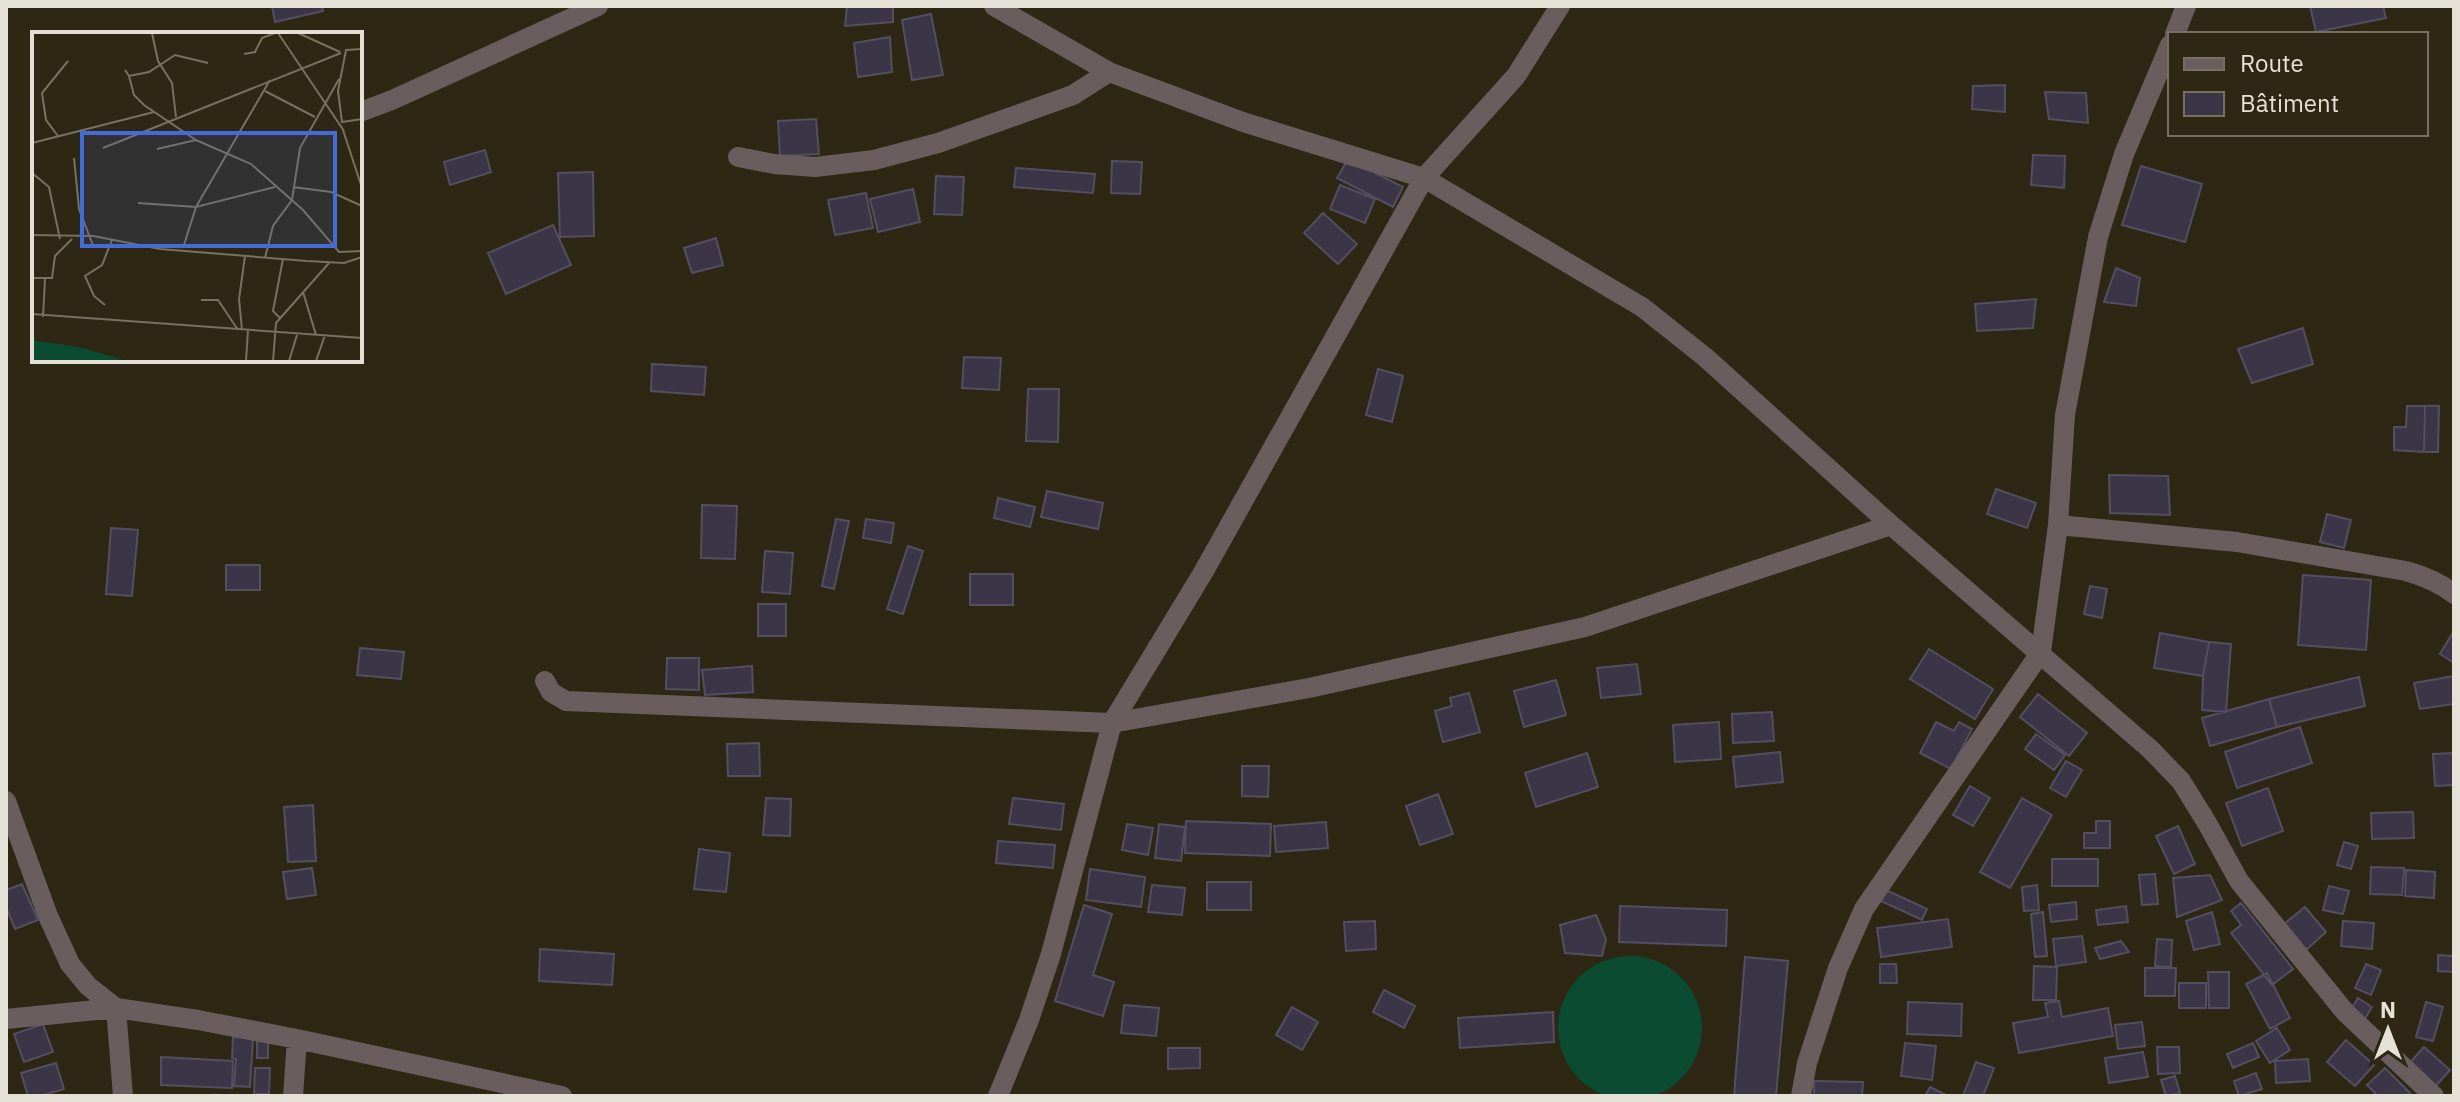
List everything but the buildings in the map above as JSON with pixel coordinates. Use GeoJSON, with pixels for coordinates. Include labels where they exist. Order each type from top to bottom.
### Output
{"type":"FeatureCollection","features":[{"type":"Feature","properties":{"kind":"street"},"geometry":{"type":"LineString","coordinates":[[362,111],[598,6]]}},
{"type":"Feature","properties":{"kind":"street"},"geometry":{"type":"LineString","coordinates":[[994,6],[1109,72],[1243,122],[1424,178],[1642,307],[1705,357],[1891,525],[2150,749],[2181,781],[2239,881],[2345,1012],[2434,1096]]}},
{"type":"Feature","properties":{"kind":"street"},"geometry":{"type":"LineString","coordinates":[[998,1096],[1029,1020],[1051,954],[1112,723],[1204,571],[1424,178],[1516,76],[1560,6]]}},
{"type":"Feature","properties":{"kind":"street"},"geometry":{"type":"LineString","coordinates":[[2176,32],[2186,6]]}},
{"type":"Feature","properties":{"kind":"street"},"geometry":{"type":"LineString","coordinates":[[1801,1096],[1807,1063],[1838,968],[1864,909],[2041,652],[2058,525],[2065,415],[2098,237],[2124,154],[2168,50]]}},
{"type":"Feature","properties":{"kind":"street"},"geometry":{"type":"LineString","coordinates":[[738,157],[815,167],[874,160],[938,143],[1073,95],[1109,72]]}},
{"type":"Feature","properties":{"kind":"street"},"geometry":{"type":"LineString","coordinates":[[545,681],[551,692],[566,701],[1112,723],[1309,688],[1585,627],[1891,525]]}},
{"type":"Feature","properties":{"kind":"street"},"geometry":{"type":"LineString","coordinates":[[2058,525],[2237,542],[2406,571],[2425,576],[2454,594]]}},
{"type":"Feature","properties":{"kind":"street"},"geometry":{"type":"LineString","coordinates":[[6,801],[48,916],[70,964],[88,986],[116,1008],[123,1096]]}},
{"type":"Feature","properties":{"kind":"street"},"geometry":{"type":"LineString","coordinates":[[6,1019],[116,1008],[297,1039],[562,1096]]}},
{"type":"Feature","properties":{"kind":"street"},"geometry":{"type":"LineString","coordinates":[[293,1096],[297,1039]]}},
{"type":"Feature","properties":{"kind":"green space"},"geometry":{"type":"Polygon","coordinates":[[[1630,956],[1657,962],[1681,977],[1696,1001],[1702,1028],[1696,1055],[1681,1079],[1657,1094],[1630,1100],[1603,1094],[1579,1079],[1564,1055],[1558,1028],[1564,1001],[1579,977],[1603,962],[1630,956]]]}}]}
